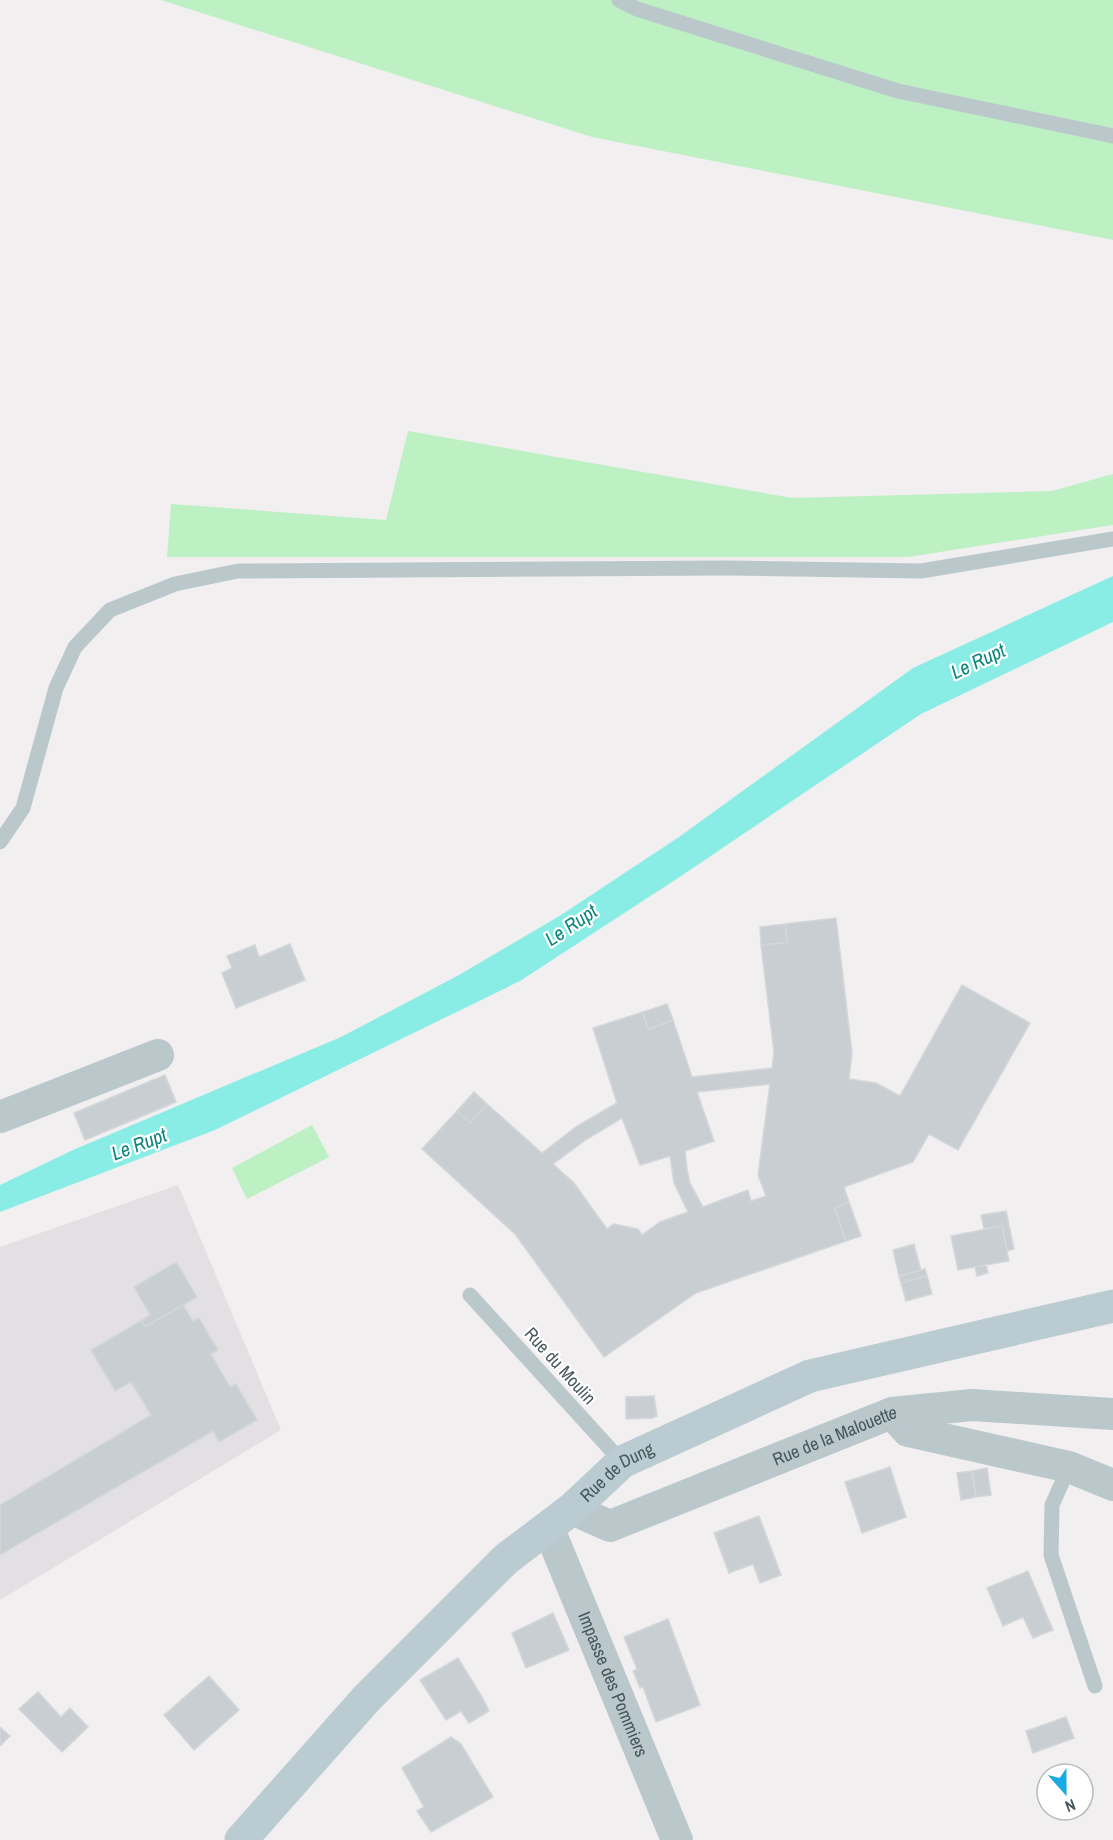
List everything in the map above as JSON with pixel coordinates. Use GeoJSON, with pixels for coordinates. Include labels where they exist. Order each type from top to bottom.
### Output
{"type":"FeatureCollection","features":[{"type":"Feature","properties":{"kind":"main road","name":"Rue de Dung"},"geometry":{"type":"LineString","coordinates":[[242,1840],[367,1698],[506,1559],[560,1518],[622,1462],[810,1376],[1113,1306]]}},
{"type":"Feature","properties":{"kind":"street"},"geometry":{"type":"LineString","coordinates":[[0,1116],[158,1054]]}},
{"type":"Feature","properties":{"kind":"street","name":"Rue de la Malouette"},"geometry":{"type":"LineString","coordinates":[[560,1518],[609,1526],[892,1413],[972,1405],[1113,1414]]}},
{"type":"Feature","properties":{"kind":"street"},"geometry":{"type":"LineString","coordinates":[[892,1413],[908,1431],[1069,1467],[1113,1485]]}},
{"type":"Feature","properties":{"kind":"street","name":"Impasse des Pommiers"},"geometry":{"type":"LineString","coordinates":[[560,1518],[677,1840]]}},
{"type":"Feature","properties":{"kind":"lane"},"geometry":{"type":"LineString","coordinates":[[619,0],[637,9],[898,91],[1113,136]]}},
{"type":"Feature","properties":{"kind":"lane"},"geometry":{"type":"LineString","coordinates":[[0,842],[23,808],[56,688],[75,647],[110,610],[175,584],[238,571],[655,568],[921,571],[1113,539]]}},
{"type":"Feature","properties":{"kind":"lane","name":"Rue du Moulin"},"geometry":{"type":"LineString","coordinates":[[470,1295],[622,1462]]}},
{"type":"Feature","properties":{"kind":"lane"},"geometry":{"type":"LineString","coordinates":[[1069,1467],[1052,1505],[1051,1555],[1095,1686]]}},
{"type":"Feature","properties":{"kind":"shaded area"},"geometry":{"type":"Polygon","coordinates":[[[178,1185],[281,1430],[0,1600],[0,1247],[178,1185]]]}},
{"type":"Feature","properties":{"kind":"green space"},"geometry":{"type":"Polygon","coordinates":[[[161,0],[1113,0],[1113,240],[592,137],[161,0]]]}},
{"type":"Feature","properties":{"kind":"green space"},"geometry":{"type":"Polygon","coordinates":[[[408,431],[792,498],[1052,491],[1113,474],[1113,525],[908,557],[167,557],[171,504],[386,520],[408,431]]]}},
{"type":"Feature","properties":{"kind":"green space"},"geometry":{"type":"Polygon","coordinates":[[[312,1125],[329,1157],[247,1199],[232,1168],[312,1125]]]}},
{"type":"Feature","properties":{"kind":"water","name":"Le Rupt"},"geometry":{"type":"Polygon","coordinates":[[[1113,576],[1113,622],[921,714],[678,878],[520,981],[215,1130],[0,1212],[0,1185],[73,1150],[341,1037],[459,975],[561,915],[679,837],[913,668],[1113,576]]]}},
{"type":"Feature","properties":{"kind":"building"},"geometry":{"type":"Polygon","coordinates":[[[836,918],[852,1053],[849,1079],[876,1083],[900,1096],[962,985],[1030,1023],[958,1150],[929,1134],[913,1162],[844,1187],[849,1202],[835,1208],[846,1241],[696,1293],[604,1357],[515,1234],[422,1149],[457,1111],[470,1123],[487,1104],[542,1153],[577,1126],[617,1103],[593,1028],[643,1012],[648,1029],[673,1020],[692,1077],[772,1068],[774,1052],[761,945],[787,942],[785,924],[836,918]],[[770,1084],[697,1092],[714,1141],[685,1151],[690,1183],[703,1207],[748,1190],[751,1201],[766,1196],[758,1175],[770,1084]],[[622,1118],[587,1139],[553,1164],[574,1183],[607,1229],[614,1224],[638,1229],[642,1235],[660,1222],[688,1212],[674,1183],[670,1156],[640,1165],[622,1118]]]}},
{"type":"Feature","properties":{"kind":"building"},"geometry":{"type":"Polygon","coordinates":[[[785,924],[787,942],[761,945],[760,927],[785,924]]]}},
{"type":"Feature","properties":{"kind":"building"},"geometry":{"type":"Polygon","coordinates":[[[290,944],[305,980],[236,1008],[222,973],[232,968],[227,956],[255,945],[259,957],[290,944]]]}},
{"type":"Feature","properties":{"kind":"building"},"geometry":{"type":"Polygon","coordinates":[[[667,1004],[673,1020],[648,1029],[643,1012],[667,1004]]]}},
{"type":"Feature","properties":{"kind":"building"},"geometry":{"type":"Polygon","coordinates":[[[165,1075],[176,1102],[85,1140],[74,1113],[165,1075]]]}},
{"type":"Feature","properties":{"kind":"building"},"geometry":{"type":"Polygon","coordinates":[[[474,1092],[487,1104],[470,1123],[457,1111],[474,1092]]]}},
{"type":"Feature","properties":{"kind":"building"},"geometry":{"type":"Polygon","coordinates":[[[849,1202],[861,1236],[846,1241],[835,1208],[849,1202]]]}},
{"type":"Feature","properties":{"kind":"building"},"geometry":{"type":"Polygon","coordinates":[[[1006,1211],[1014,1249],[1007,1251],[1002,1226],[984,1229],[981,1215],[1006,1211]]]}},
{"type":"Feature","properties":{"kind":"building"},"geometry":{"type":"Polygon","coordinates":[[[1002,1226],[1009,1261],[958,1270],[951,1236],[1002,1226]]]}},
{"type":"Feature","properties":{"kind":"building"},"geometry":{"type":"Polygon","coordinates":[[[914,1244],[921,1271],[899,1276],[893,1250],[914,1244]]]}},
{"type":"Feature","properties":{"kind":"building"},"geometry":{"type":"Polygon","coordinates":[[[176,1262],[197,1297],[145,1327],[142,1320],[150,1315],[134,1287],[176,1262]]]}},
{"type":"Feature","properties":{"kind":"building"},"geometry":{"type":"Polygon","coordinates":[[[986,1265],[988,1273],[977,1276],[975,1267],[986,1265]]]}},
{"type":"Feature","properties":{"kind":"building"},"geometry":{"type":"Polygon","coordinates":[[[925,1269],[927,1276],[901,1283],[899,1276],[925,1269]]]}},
{"type":"Feature","properties":{"kind":"building"},"geometry":{"type":"Polygon","coordinates":[[[927,1276],[932,1294],[906,1301],[901,1283],[927,1276]]]}},
{"type":"Feature","properties":{"kind":"building"},"geometry":{"type":"Polygon","coordinates":[[[183,1305],[193,1321],[199,1318],[218,1350],[211,1354],[230,1387],[236,1384],[257,1420],[219,1442],[213,1431],[0,1555],[0,1505],[151,1415],[131,1382],[115,1391],[91,1350],[142,1320],[145,1327],[183,1305]]]}},
{"type":"Feature","properties":{"kind":"building"},"geometry":{"type":"Polygon","coordinates":[[[654,1396],[657,1416],[626,1419],[626,1397],[654,1396]]]}},
{"type":"Feature","properties":{"kind":"building"},"geometry":{"type":"Polygon","coordinates":[[[890,1467],[906,1517],[862,1533],[845,1482],[890,1467]]]}},
{"type":"Feature","properties":{"kind":"building"},"geometry":{"type":"Polygon","coordinates":[[[987,1468],[991,1495],[976,1497],[972,1471],[987,1468]]]}},
{"type":"Feature","properties":{"kind":"building"},"geometry":{"type":"Polygon","coordinates":[[[972,1471],[976,1497],[961,1500],[957,1473],[972,1471]]]}},
{"type":"Feature","properties":{"kind":"building"},"geometry":{"type":"Polygon","coordinates":[[[759,1516],[781,1575],[760,1583],[753,1564],[729,1573],[714,1533],[759,1516]]]}},
{"type":"Feature","properties":{"kind":"building"},"geometry":{"type":"Polygon","coordinates":[[[1028,1571],[1053,1630],[1033,1638],[1023,1617],[1003,1626],[987,1588],[1028,1571]]]}},
{"type":"Feature","properties":{"kind":"building"},"geometry":{"type":"Polygon","coordinates":[[[553,1613],[569,1650],[526,1668],[512,1633],[553,1613]]]}},
{"type":"Feature","properties":{"kind":"building"},"geometry":{"type":"Polygon","coordinates":[[[668,1619],[700,1705],[656,1722],[643,1687],[640,1688],[633,1671],[637,1669],[624,1637],[668,1619]]]}},
{"type":"Feature","properties":{"kind":"building"},"geometry":{"type":"Polygon","coordinates":[[[458,1658],[489,1711],[469,1723],[461,1711],[446,1720],[420,1680],[458,1658]]]}},
{"type":"Feature","properties":{"kind":"building"},"geometry":{"type":"Polygon","coordinates":[[[209,1676],[239,1710],[194,1750],[164,1715],[209,1676]]]}},
{"type":"Feature","properties":{"kind":"building"},"geometry":{"type":"Polygon","coordinates":[[[38,1692],[61,1717],[70,1708],[88,1727],[62,1752],[19,1709],[38,1692]]]}},
{"type":"Feature","properties":{"kind":"building"},"geometry":{"type":"Polygon","coordinates":[[[1066,1717],[1074,1738],[1033,1753],[1026,1731],[1066,1717]]]}},
{"type":"Feature","properties":{"kind":"building"},"geometry":{"type":"Polygon","coordinates":[[[0,1727],[10,1736],[0,1746],[0,1727]]]}},
{"type":"Feature","properties":{"kind":"building"},"geometry":{"type":"Polygon","coordinates":[[[451,1737],[461,1744],[493,1797],[431,1832],[417,1811],[424,1807],[402,1768],[451,1737]]]}}]}
